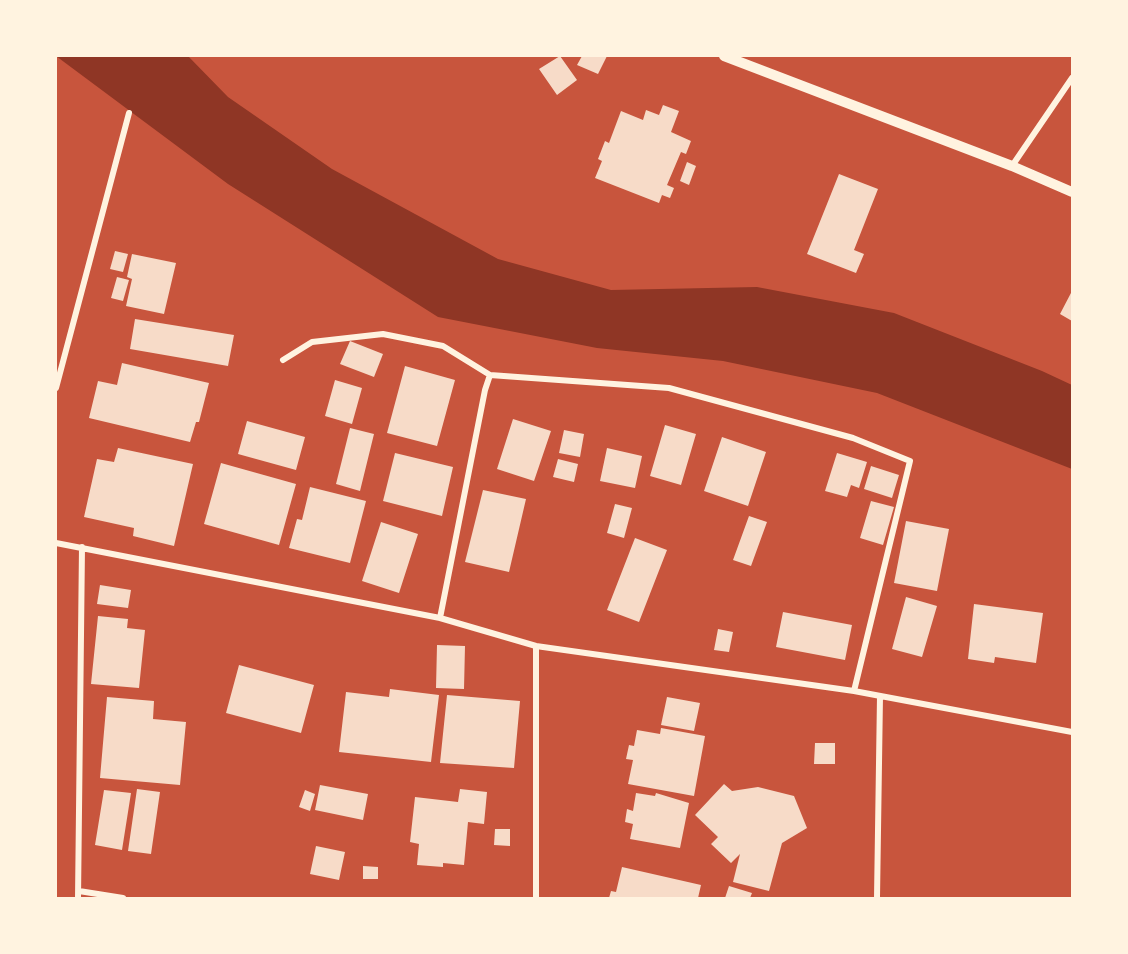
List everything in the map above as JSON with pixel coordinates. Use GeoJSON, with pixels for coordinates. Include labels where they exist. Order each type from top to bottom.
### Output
{"type":"FeatureCollection","features":[{"type":"Feature","properties":{"kind":"street"},"geometry":{"type":"LineString","coordinates":[[724,56],[1012,166],[1072,192]]}},
{"type":"Feature","properties":{"kind":"street"},"geometry":{"type":"LineString","coordinates":[[1012,166],[1072,78]]}},
{"type":"Feature","properties":{"kind":"street"},"geometry":{"type":"LineString","coordinates":[[56,388],[129,113]]}},
{"type":"Feature","properties":{"kind":"street"},"geometry":{"type":"LineString","coordinates":[[283,360],[312,342],[383,333],[442,346],[490,375],[669,388],[853,438],[910,461],[854,691]]}},
{"type":"Feature","properties":{"kind":"street"},"geometry":{"type":"LineString","coordinates":[[440,618],[484,390],[490,375]]}},
{"type":"Feature","properties":{"kind":"street"},"geometry":{"type":"LineString","coordinates":[[56,543],[440,618],[536,646],[854,691],[1072,732]]}},
{"type":"Feature","properties":{"kind":"street"},"geometry":{"type":"LineString","coordinates":[[82,547],[78,895],[123,898]]}},
{"type":"Feature","properties":{"kind":"street"},"geometry":{"type":"LineString","coordinates":[[536,646],[536,898]]}},
{"type":"Feature","properties":{"kind":"street"},"geometry":{"type":"LineString","coordinates":[[877,898],[880,696]]}},
{"type":"Feature","properties":{"kind":"shaded area"},"geometry":{"type":"Polygon","coordinates":[[[56,56],[188,56],[228,97],[332,169],[498,259],[611,290],[757,287],[894,313],[1042,371],[1072,385],[1072,469],[877,393],[723,361],[597,348],[438,317],[228,184],[56,56]]]}},
{"type":"Feature","properties":{"kind":"building"},"geometry":{"type":"Polygon","coordinates":[[[560,56],[577,80],[557,95],[539,69],[560,56]]]}},
{"type":"Feature","properties":{"kind":"building"},"geometry":{"type":"Polygon","coordinates":[[[582,56],[607,56],[598,74],[577,65],[582,56]]]}},
{"type":"Feature","properties":{"kind":"building"},"geometry":{"type":"Polygon","coordinates":[[[663,105],[679,111],[671,132],[691,141],[686,154],[681,152],[667,185],[674,188],[670,198],[662,195],[659,203],[595,178],[602,161],[598,159],[605,141],[609,143],[621,111],[643,120],[646,110],[659,115],[663,105]]]}},
{"type":"Feature","properties":{"kind":"building"},"geometry":{"type":"Polygon","coordinates":[[[687,162],[696,166],[689,185],[680,181],[687,162]]]}},
{"type":"Feature","properties":{"kind":"building"},"geometry":{"type":"Polygon","coordinates":[[[839,174],[878,189],[854,250],[864,254],[856,273],[807,254],[839,174]]]}},
{"type":"Feature","properties":{"kind":"building"},"geometry":{"type":"Polygon","coordinates":[[[115,251],[128,254],[123,272],[110,269],[115,251]]]}},
{"type":"Feature","properties":{"kind":"building"},"geometry":{"type":"Polygon","coordinates":[[[132,254],[176,263],[164,314],[126,306],[132,279],[127,277],[132,254]]]}},
{"type":"Feature","properties":{"kind":"building"},"geometry":{"type":"Polygon","coordinates":[[[117,277],[129,280],[123,301],[111,298],[117,277]]]}},
{"type":"Feature","properties":{"kind":"building"},"geometry":{"type":"Polygon","coordinates":[[[1072,291],[1072,321],[1060,314],[1072,291]]]}},
{"type":"Feature","properties":{"kind":"building"},"geometry":{"type":"Polygon","coordinates":[[[135,319],[234,335],[228,366],[130,349],[135,319]]]}},
{"type":"Feature","properties":{"kind":"building"},"geometry":{"type":"Polygon","coordinates":[[[350,341],[383,354],[374,377],[340,364],[350,341]]]}},
{"type":"Feature","properties":{"kind":"building"},"geometry":{"type":"Polygon","coordinates":[[[122,363],[209,383],[199,422],[196,422],[190,442],[89,418],[98,381],[117,385],[122,363]]]}},
{"type":"Feature","properties":{"kind":"building"},"geometry":{"type":"Polygon","coordinates":[[[405,366],[455,380],[437,446],[387,433],[405,366]]]}},
{"type":"Feature","properties":{"kind":"building"},"geometry":{"type":"Polygon","coordinates":[[[335,380],[362,388],[352,424],[325,416],[335,380]]]}},
{"type":"Feature","properties":{"kind":"building"},"geometry":{"type":"Polygon","coordinates":[[[513,419],[551,431],[534,481],[497,469],[513,419]]]}},
{"type":"Feature","properties":{"kind":"building"},"geometry":{"type":"Polygon","coordinates":[[[247,421],[305,437],[296,470],[238,454],[247,421]]]}},
{"type":"Feature","properties":{"kind":"building"},"geometry":{"type":"Polygon","coordinates":[[[665,425],[696,434],[681,485],[650,476],[665,425]]]}},
{"type":"Feature","properties":{"kind":"building"},"geometry":{"type":"Polygon","coordinates":[[[350,428],[374,434],[360,491],[336,484],[350,428]]]}},
{"type":"Feature","properties":{"kind":"building"},"geometry":{"type":"Polygon","coordinates":[[[564,430],[584,434],[580,457],[559,453],[564,430]]]}},
{"type":"Feature","properties":{"kind":"building"},"geometry":{"type":"Polygon","coordinates":[[[722,437],[766,452],[748,506],[704,491],[722,437]]]}},
{"type":"Feature","properties":{"kind":"building"},"geometry":{"type":"Polygon","coordinates":[[[118,448],[193,464],[174,546],[133,536],[134,528],[84,517],[97,459],[114,462],[118,448]]]}},
{"type":"Feature","properties":{"kind":"building"},"geometry":{"type":"Polygon","coordinates":[[[607,448],[642,456],[635,488],[600,481],[607,448]]]}},
{"type":"Feature","properties":{"kind":"building"},"geometry":{"type":"Polygon","coordinates":[[[395,453],[453,467],[442,516],[383,501],[395,453]]]}},
{"type":"Feature","properties":{"kind":"building"},"geometry":{"type":"Polygon","coordinates":[[[837,453],[867,462],[859,488],[851,485],[847,497],[825,491],[837,453]]]}},
{"type":"Feature","properties":{"kind":"building"},"geometry":{"type":"Polygon","coordinates":[[[558,459],[578,464],[574,482],[553,477],[558,459]]]}},
{"type":"Feature","properties":{"kind":"building"},"geometry":{"type":"Polygon","coordinates":[[[221,463],[296,484],[279,545],[204,524],[221,463]]]}},
{"type":"Feature","properties":{"kind":"building"},"geometry":{"type":"Polygon","coordinates":[[[871,466],[899,475],[892,498],[864,489],[871,466]]]}},
{"type":"Feature","properties":{"kind":"building"},"geometry":{"type":"Polygon","coordinates":[[[310,487],[366,501],[350,563],[289,548],[297,519],[302,520],[310,487]]]}},
{"type":"Feature","properties":{"kind":"building"},"geometry":{"type":"Polygon","coordinates":[[[483,490],[526,499],[509,572],[465,562],[483,490]]]}},
{"type":"Feature","properties":{"kind":"building"},"geometry":{"type":"Polygon","coordinates":[[[871,501],[894,507],[883,545],[860,538],[871,501]]]}},
{"type":"Feature","properties":{"kind":"building"},"geometry":{"type":"Polygon","coordinates":[[[615,504],[632,508],[624,538],[607,533],[615,504]]]}},
{"type":"Feature","properties":{"kind":"building"},"geometry":{"type":"Polygon","coordinates":[[[749,516],[767,522],[751,566],[733,560],[749,516]]]}},
{"type":"Feature","properties":{"kind":"building"},"geometry":{"type":"Polygon","coordinates":[[[906,521],[949,529],[937,591],[894,583],[906,521]]]}},
{"type":"Feature","properties":{"kind":"building"},"geometry":{"type":"Polygon","coordinates":[[[381,522],[418,534],[399,593],[362,581],[381,522]]]}},
{"type":"Feature","properties":{"kind":"building"},"geometry":{"type":"Polygon","coordinates":[[[635,538],[667,550],[639,622],[607,610],[635,538]]]}},
{"type":"Feature","properties":{"kind":"building"},"geometry":{"type":"Polygon","coordinates":[[[100,585],[131,590],[128,608],[97,604],[100,585]]]}},
{"type":"Feature","properties":{"kind":"building"},"geometry":{"type":"Polygon","coordinates":[[[906,597],[937,606],[922,657],[892,649],[906,597]]]}},
{"type":"Feature","properties":{"kind":"building"},"geometry":{"type":"Polygon","coordinates":[[[974,604],[1043,613],[1036,663],[995,657],[994,663],[968,659],[974,604]]]}},
{"type":"Feature","properties":{"kind":"building"},"geometry":{"type":"Polygon","coordinates":[[[783,612],[852,625],[845,660],[776,647],[783,612]]]}},
{"type":"Feature","properties":{"kind":"building"},"geometry":{"type":"Polygon","coordinates":[[[98,616],[128,619],[127,628],[145,630],[139,688],[91,684],[98,616]]]}},
{"type":"Feature","properties":{"kind":"building"},"geometry":{"type":"Polygon","coordinates":[[[718,629],[733,632],[729,652],[714,650],[718,629]]]}},
{"type":"Feature","properties":{"kind":"building"},"geometry":{"type":"Polygon","coordinates":[[[437,645],[465,646],[464,689],[436,688],[437,645]]]}},
{"type":"Feature","properties":{"kind":"building"},"geometry":{"type":"Polygon","coordinates":[[[239,665],[314,685],[301,733],[226,713],[239,665]]]}},
{"type":"Feature","properties":{"kind":"building"},"geometry":{"type":"Polygon","coordinates":[[[390,689],[439,695],[431,762],[339,752],[346,692],[389,697],[390,689]]]}},
{"type":"Feature","properties":{"kind":"building"},"geometry":{"type":"Polygon","coordinates":[[[447,695],[520,701],[514,768],[440,763],[447,695]]]}},
{"type":"Feature","properties":{"kind":"building"},"geometry":{"type":"Polygon","coordinates":[[[107,697],[154,701],[153,719],[186,722],[180,785],[100,778],[107,697]]]}},
{"type":"Feature","properties":{"kind":"building"},"geometry":{"type":"Polygon","coordinates":[[[667,697],[700,703],[694,731],[661,725],[667,697]]]}},
{"type":"Feature","properties":{"kind":"building"},"geometry":{"type":"Polygon","coordinates":[[[661,728],[705,736],[694,796],[628,784],[633,760],[626,759],[629,745],[634,746],[637,730],[660,734],[661,728]]]}},
{"type":"Feature","properties":{"kind":"building"},"geometry":{"type":"Polygon","coordinates":[[[815,743],[835,743],[835,764],[814,764],[815,743]]]}},
{"type":"Feature","properties":{"kind":"building"},"geometry":{"type":"Polygon","coordinates":[[[724,784],[732,791],[758,787],[794,796],[807,828],[782,843],[769,891],[733,882],[740,854],[731,863],[711,844],[718,837],[695,815],[724,784]]]}},
{"type":"Feature","properties":{"kind":"building"},"geometry":{"type":"Polygon","coordinates":[[[320,785],[368,794],[363,820],[315,810],[320,785]]]}},
{"type":"Feature","properties":{"kind":"building"},"geometry":{"type":"Polygon","coordinates":[[[137,789],[160,792],[151,854],[128,851],[137,789]]]}},
{"type":"Feature","properties":{"kind":"building"},"geometry":{"type":"Polygon","coordinates":[[[460,789],[487,792],[484,824],[468,822],[464,865],[443,863],[443,867],[417,865],[419,844],[410,842],[415,797],[458,802],[460,789]]]}},
{"type":"Feature","properties":{"kind":"building"},"geometry":{"type":"Polygon","coordinates":[[[104,790],[131,793],[122,850],[95,845],[104,790]]]}},
{"type":"Feature","properties":{"kind":"building"},"geometry":{"type":"Polygon","coordinates":[[[305,790],[315,794],[310,811],[299,807],[305,790]]]}},
{"type":"Feature","properties":{"kind":"building"},"geometry":{"type":"Polygon","coordinates":[[[636,793],[655,796],[656,793],[689,803],[680,848],[630,839],[633,824],[625,822],[627,809],[633,811],[636,793]]]}},
{"type":"Feature","properties":{"kind":"building"},"geometry":{"type":"Polygon","coordinates":[[[495,829],[510,829],[510,846],[494,845],[495,829]]]}},
{"type":"Feature","properties":{"kind":"building"},"geometry":{"type":"Polygon","coordinates":[[[316,846],[345,852],[339,880],[310,874],[316,846]]]}},
{"type":"Feature","properties":{"kind":"building"},"geometry":{"type":"Polygon","coordinates":[[[363,866],[378,867],[378,879],[363,879],[363,866]]]}},
{"type":"Feature","properties":{"kind":"building"},"geometry":{"type":"Polygon","coordinates":[[[622,867],[701,885],[698,898],[609,898],[611,891],[616,892],[622,867]]]}},
{"type":"Feature","properties":{"kind":"building"},"geometry":{"type":"Polygon","coordinates":[[[729,886],[752,893],[750,898],[725,898],[729,886]]]}}]}
